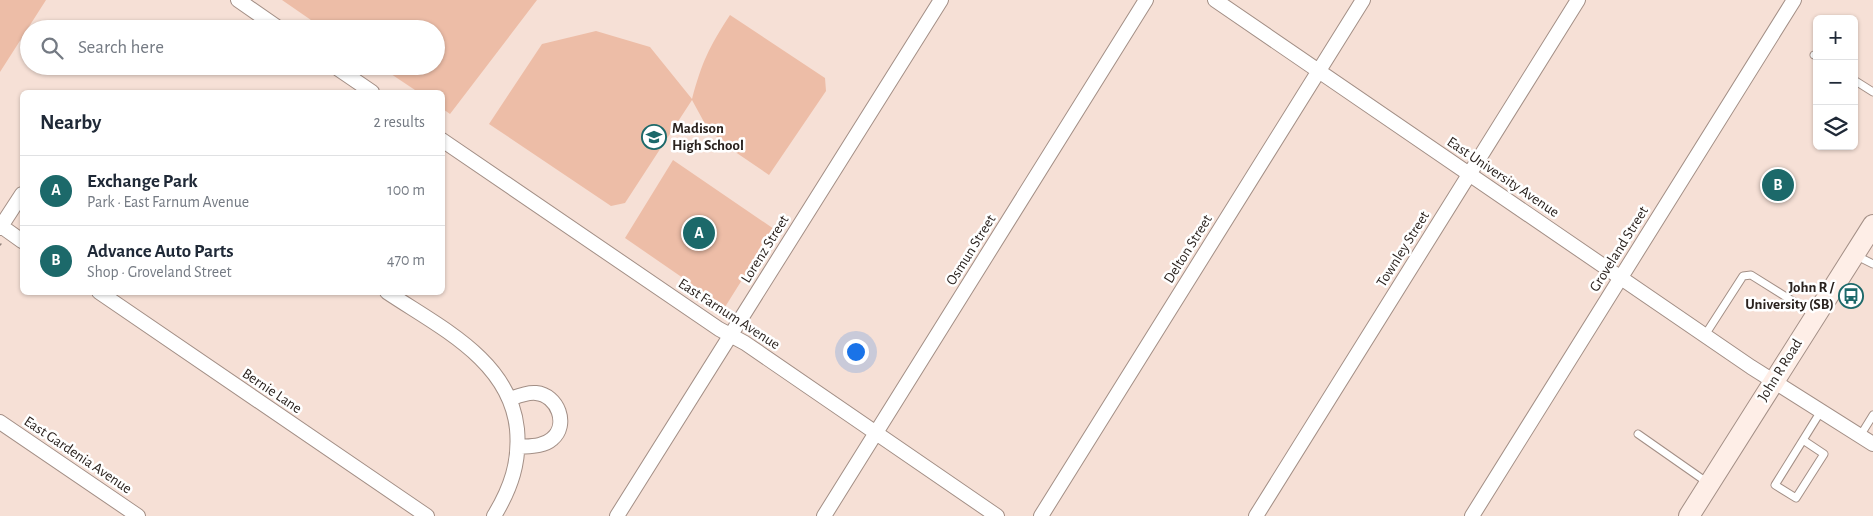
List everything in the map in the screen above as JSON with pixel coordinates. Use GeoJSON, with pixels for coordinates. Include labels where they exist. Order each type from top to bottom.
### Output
{"type":"FeatureCollection","features":[{"type":"Feature","properties":{"kind":"main road","name":"John R Road"},"geometry":{"type":"LineString","coordinates":[[1689,516],[1772,381],[1873,225]]}},
{"type":"Feature","properties":{"kind":"street"},"geometry":{"type":"LineString","coordinates":[[238,0],[267,20]]}},
{"type":"Feature","properties":{"kind":"street","name":"Lorenz Street"},"geometry":{"type":"LineString","coordinates":[[617,516],[942,0]]}},
{"type":"Feature","properties":{"kind":"street","name":"Osmun Street"},"geometry":{"type":"LineString","coordinates":[[824,516],[1146,0]]}},
{"type":"Feature","properties":{"kind":"street","name":"East University Avenue"},"geometry":{"type":"LineString","coordinates":[[1215,0],[1772,381],[1873,444]]}},
{"type":"Feature","properties":{"kind":"street","name":"Delton Street"},"geometry":{"type":"LineString","coordinates":[[1041,516],[1363,0]]}},
{"type":"Feature","properties":{"kind":"street","name":"Townley Street"},"geometry":{"type":"LineString","coordinates":[[1256,516],[1578,0]]}},
{"type":"Feature","properties":{"kind":"street","name":"Groveland Street"},"geometry":{"type":"LineString","coordinates":[[1472,516],[1794,0]]}},
{"type":"Feature","properties":{"kind":"street"},"geometry":{"type":"LineString","coordinates":[[347,75],[369,90]]}},
{"type":"Feature","properties":{"kind":"street","name":"East Farnum Avenue"},"geometry":{"type":"LineString","coordinates":[[445,142],[876,432],[997,516]]}},
{"type":"Feature","properties":{"kind":"street"},"geometry":{"type":"LineString","coordinates":[[20,197],[1,228],[20,239]]}},
{"type":"Feature","properties":{"kind":"street","name":"Bernie Lane"},"geometry":{"type":"LineString","coordinates":[[103,295],[426,516]]}},
{"type":"Feature","properties":{"kind":"street"},"geometry":{"type":"LineString","coordinates":[[392,295],[477,356],[495,373],[510,399],[516,418],[518,447],[511,484],[494,516]]}},
{"type":"Feature","properties":{"kind":"street"},"geometry":{"type":"LineString","coordinates":[[510,399],[537,393],[551,399],[560,412],[560,426],[552,439],[546,443],[518,447]]}},
{"type":"Feature","properties":{"kind":"street","name":"East Gardenia Avenue"},"geometry":{"type":"LineString","coordinates":[[0,422],[138,516]]}},
{"type":"Feature","properties":{"kind":"lane"},"geometry":{"type":"LineString","coordinates":[[1858,83],[1873,92]]}},
{"type":"Feature","properties":{"kind":"lane"},"geometry":{"type":"LineString","coordinates":[[1854,254],[1873,264]]}},
{"type":"Feature","properties":{"kind":"lane"},"geometry":{"type":"LineString","coordinates":[[1705,335],[1743,276],[1751,275],[1815,315]]}},
{"type":"Feature","properties":{"kind":"lane"},"geometry":{"type":"LineString","coordinates":[[1803,440],[1824,454],[1796,498],[1775,485],[1803,440],[1821,412]]}},
{"type":"Feature","properties":{"kind":"lane"},"geometry":{"type":"LineString","coordinates":[[1860,436],[1873,415]]}},
{"type":"Feature","properties":{"kind":"lane"},"geometry":{"type":"LineString","coordinates":[[1638,434],[1709,483]]}},
{"type":"Feature","properties":{"kind":"shaded area"},"geometry":{"type":"Polygon","coordinates":[[[0,0],[46,0],[33,20],[20,20],[20,41],[0,72],[0,0]]]}},
{"type":"Feature","properties":{"kind":"shaded area"},"geometry":{"type":"Polygon","coordinates":[[[282,0],[537,0],[450,114],[445,110],[445,90],[415,90],[392,75],[445,75],[445,20],[311,20],[282,0]]]}},
{"type":"Feature","properties":{"kind":"shaded area"},"geometry":{"type":"Polygon","coordinates":[[[730,15],[825,78],[826,91],[769,175],[722,143],[704,122],[692,100],[625,203],[611,206],[489,124],[542,44],[596,31],[650,47],[692,99],[707,55],[730,15]]]}},
{"type":"Feature","properties":{"kind":"shaded area"},"geometry":{"type":"Polygon","coordinates":[[[673,160],[774,229],[725,307],[625,238],[673,160]]]}},
{"type":"Feature","properties":{"kind":"place","name":"Madison High School"},"geometry":{"type":"Point","coordinates":[654,137]}},
{"type":"Feature","properties":{"kind":"place","name":"Advance Auto Parts"},"geometry":{"type":"Point","coordinates":[1778,185]}},
{"type":"Feature","properties":{"kind":"place","name":"Exchange Park"},"geometry":{"type":"Point","coordinates":[699,233]}},
{"type":"Feature","properties":{"kind":"place","name":"John R / University (SB)"},"geometry":{"type":"Point","coordinates":[1851,296]}}]}
